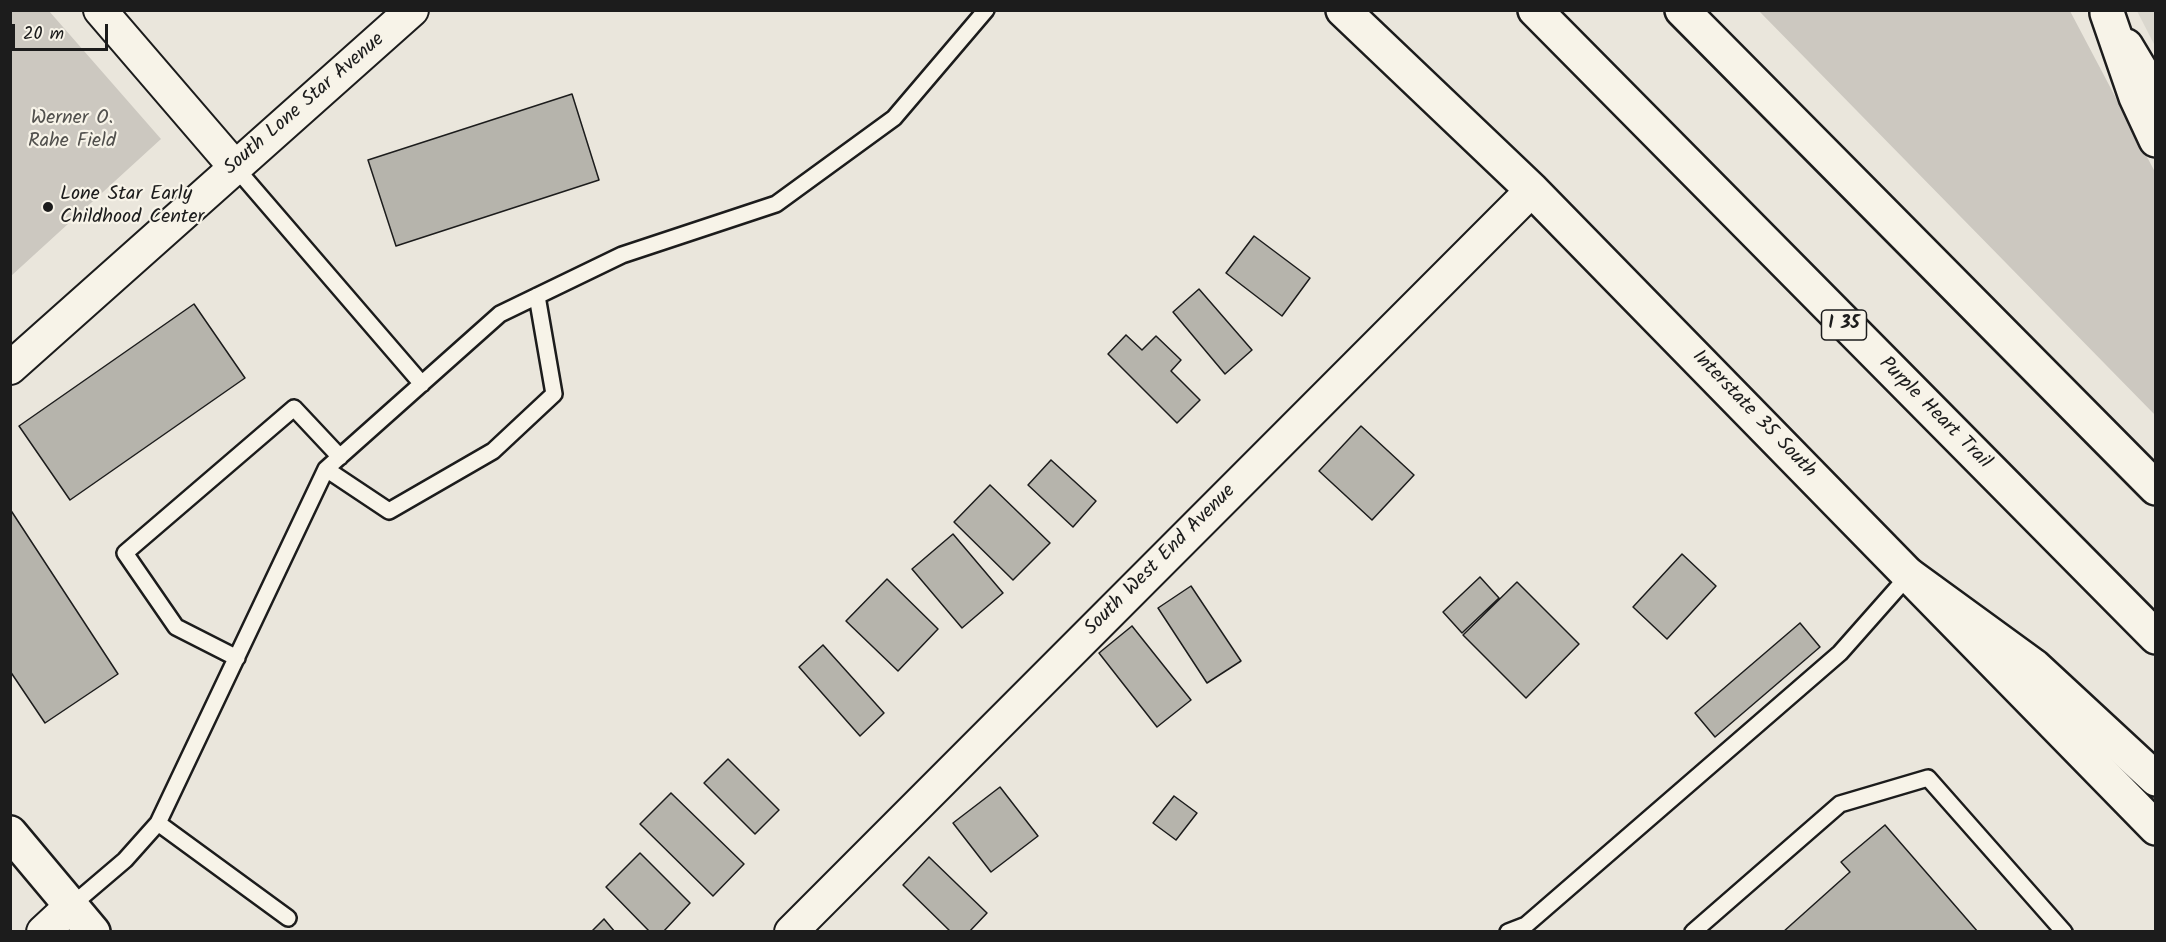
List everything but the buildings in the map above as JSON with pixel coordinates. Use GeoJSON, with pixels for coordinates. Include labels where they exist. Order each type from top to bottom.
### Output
{"type":"FeatureCollection","features":[{"type":"Feature","properties":{"kind":"main road","name":"Interstate 35 South"},"geometry":{"type":"LineString","coordinates":[[1343,10],[1532,190],[2156,828]]}},
{"type":"Feature","properties":{"kind":"main road","name":"Purple Heart Trail"},"geometry":{"type":"LineString","coordinates":[[1535,10],[2156,637]]}},
{"type":"Feature","properties":{"kind":"main road"},"geometry":{"type":"LineString","coordinates":[[1682,10],[2156,488]]}},
{"type":"Feature","properties":{"kind":"main road"},"geometry":{"type":"LineString","coordinates":[[2106,12],[2156,96]]}},
{"type":"Feature","properties":{"kind":"main road"},"geometry":{"type":"LineString","coordinates":[[2106,12],[2136,97],[2156,140]]}},
{"type":"Feature","properties":{"kind":"main road"},"geometry":{"type":"LineString","coordinates":[[1909,575],[2034,666],[2156,779]]}},
{"type":"Feature","properties":{"kind":"main road"},"geometry":{"type":"LineString","coordinates":[[10,833],[93,932]]}},
{"type":"Feature","properties":{"kind":"street"},"geometry":{"type":"LineString","coordinates":[[100,10],[235,167]]}},
{"type":"Feature","properties":{"kind":"street","name":"South Lone Star Avenue"},"geometry":{"type":"LineString","coordinates":[[10,368],[412,10]]}},
{"type":"Feature","properties":{"kind":"street","name":"South West End Avenue"},"geometry":{"type":"LineString","coordinates":[[791,932],[1532,190]]}},
{"type":"Feature","properties":{"kind":"street"},"geometry":{"type":"LineString","coordinates":[[44,932],[71,906]]}},
{"type":"Feature","properties":{"kind":"lane"},"geometry":{"type":"LineString","coordinates":[[71,906],[125,860],[158,823],[326,469],[500,314],[622,255],[776,204],[894,118],[986,10]]}},
{"type":"Feature","properties":{"kind":"lane"},"geometry":{"type":"LineString","coordinates":[[235,167],[422,384]]}},
{"type":"Feature","properties":{"kind":"lane"},"geometry":{"type":"LineString","coordinates":[[326,469],[389,511],[493,451],[554,394],[537,296]]}},
{"type":"Feature","properties":{"kind":"lane"},"geometry":{"type":"LineString","coordinates":[[237,658],[176,627],[125,553],[294,408],[340,457]]}},
{"type":"Feature","properties":{"kind":"lane"},"geometry":{"type":"LineString","coordinates":[[1508,932],[1526,925],[1840,653],[1909,575]]}},
{"type":"Feature","properties":{"kind":"lane"},"geometry":{"type":"LineString","coordinates":[[1693,932],[1840,804],[1928,778],[2064,932]]}},
{"type":"Feature","properties":{"kind":"lane"},"geometry":{"type":"LineString","coordinates":[[158,823],[288,918]]}},
{"type":"Feature","properties":{"kind":"shaded area"},"geometry":{"type":"Polygon","coordinates":[[[2137,11],[2155,11],[2155,46],[2137,11]]]}},
{"type":"Feature","properties":{"kind":"green space","name":"Werner O. Rahe Field"},"geometry":{"type":"Polygon","coordinates":[[[11,10],[49,11],[161,139],[11,276],[11,10]]]}},
{"type":"Feature","properties":{"kind":"green space"},"geometry":{"type":"Polygon","coordinates":[[[1759,11],[2070,11],[2155,172],[2155,415],[1759,11]]]}},
{"type":"Feature","properties":{"kind":"place","name":"Lone Star Early Childhood Center"},"geometry":{"type":"Point","coordinates":[48,207]}}]}
